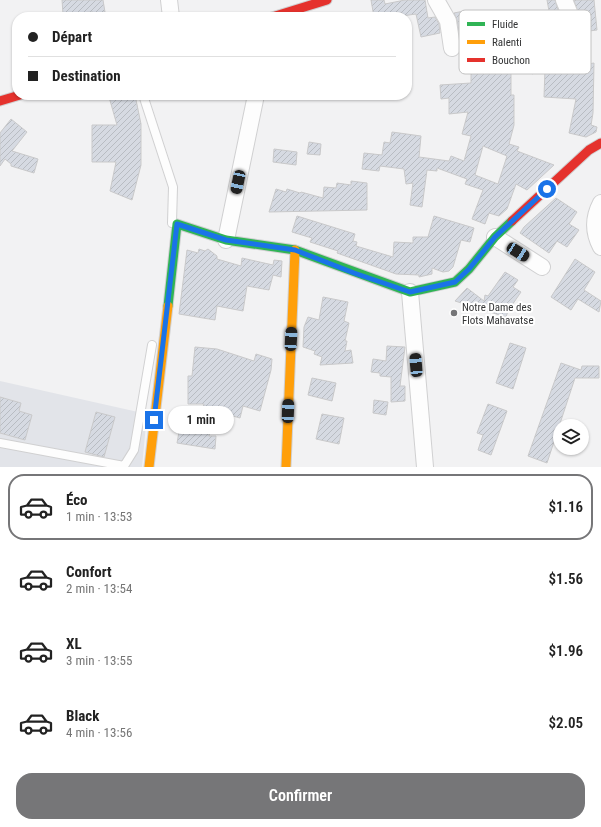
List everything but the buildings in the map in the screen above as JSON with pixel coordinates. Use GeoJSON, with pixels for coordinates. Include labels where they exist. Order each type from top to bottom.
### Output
{"type":"FeatureCollection","features":[{"type":"Feature","properties":{"kind":"street"},"geometry":{"type":"LineString","coordinates":[[169,0],[170,12]]}},
{"type":"Feature","properties":{"kind":"street"},"geometry":{"type":"LineString","coordinates":[[288,12],[327,0]]}},
{"type":"Feature","properties":{"kind":"street"},"geometry":{"type":"LineString","coordinates":[[436,0],[448,21],[452,48]]}},
{"type":"Feature","properties":{"kind":"street"},"geometry":{"type":"LineString","coordinates":[[0,101],[12,97]]}},
{"type":"Feature","properties":{"kind":"street"},"geometry":{"type":"LineString","coordinates":[[226,240],[255,100]]}},
{"type":"Feature","properties":{"kind":"street"},"geometry":{"type":"LineString","coordinates":[[149,467],[177,224],[226,240],[295,250],[354,273],[410,292],[455,282],[469,269],[495,237],[589,150],[601,143]]}},
{"type":"Feature","properties":{"kind":"street"},"geometry":{"type":"LineString","coordinates":[[601,202],[598,209],[594,230],[601,247]]}},
{"type":"Feature","properties":{"kind":"street"},"geometry":{"type":"LineString","coordinates":[[495,237],[542,267]]}},
{"type":"Feature","properties":{"kind":"street"},"geometry":{"type":"LineString","coordinates":[[286,467],[295,250]]}},
{"type":"Feature","properties":{"kind":"street"},"geometry":{"type":"LineString","coordinates":[[410,292],[425,467]]}},
{"type":"Feature","properties":{"kind":"lane"},"geometry":{"type":"LineString","coordinates":[[145,100],[173,187],[173,214],[161,293]]}},
{"type":"Feature","properties":{"kind":"lane"},"geometry":{"type":"LineString","coordinates":[[0,443],[124,466],[134,450],[142,411],[153,340]]}},
{"type":"Feature","properties":{"kind":"shaded area"},"geometry":{"type":"Polygon","coordinates":[[[0,381],[147,414],[142,467],[0,467],[0,381]]]}},
{"type":"Feature","properties":{"kind":"traffic: fast"},"geometry":{"type":"LineString","coordinates":[[168,306],[177,224],[226,240],[295,250],[410,292],[455,282],[469,269],[495,237],[512,221]]}},
{"type":"Feature","properties":{"kind":"traffic: slow"},"geometry":{"type":"LineString","coordinates":[[286,467],[295,250]]}},
{"type":"Feature","properties":{"kind":"traffic: slow"},"geometry":{"type":"LineString","coordinates":[[149,467],[168,306]]}},
{"type":"Feature","properties":{"kind":"traffic: jam"},"geometry":{"type":"LineString","coordinates":[[288,12],[327,0]]}},
{"type":"Feature","properties":{"kind":"traffic: jam"},"geometry":{"type":"LineString","coordinates":[[0,101],[12,97]]}},
{"type":"Feature","properties":{"kind":"traffic: jam"},"geometry":{"type":"LineString","coordinates":[[512,221],[589,150],[601,143]]}},
{"type":"Feature","properties":{"kind":"place","name":"Notre Dame des Flots Mahavatse"},"geometry":{"type":"Point","coordinates":[454,313]}},
{"type":"Feature","properties":{"kind":"route"},"geometry":{"type":"LineString","coordinates":[[154,420],[177,224],[226,240],[295,250],[354,273],[410,292],[455,282],[469,269],[495,237],[547,189]]}}]}
